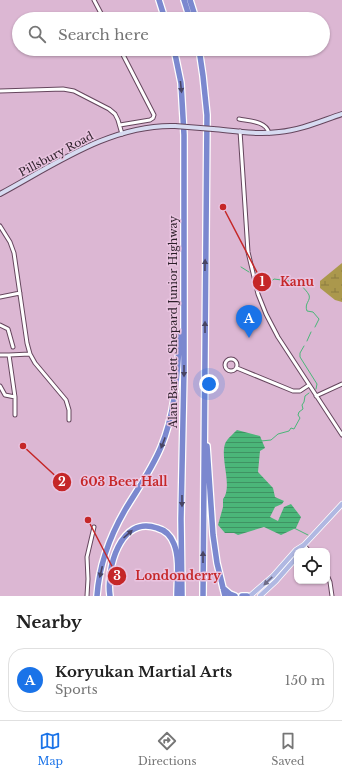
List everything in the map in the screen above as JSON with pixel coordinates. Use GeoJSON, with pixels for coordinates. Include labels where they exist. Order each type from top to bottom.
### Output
{"type":"FeatureCollection","features":[{"type":"Feature","properties":{"kind":"highway"},"geometry":{"type":"LineString","coordinates":[[159,0],[163,12]]}},
{"type":"Feature","properties":{"kind":"highway"},"geometry":{"type":"LineString","coordinates":[[184,0],[188,12]]}},
{"type":"Feature","properties":{"kind":"highway"},"geometry":{"type":"LineString","coordinates":[[190,0],[194,12]]}},
{"type":"Feature","properties":{"kind":"highway","name":"Alan Bartlett Shepard Junior Highway"},"geometry":{"type":"LineString","coordinates":[[175,56],[181,83],[184,120],[184,407],[181,519],[182,596]]}},
{"type":"Feature","properties":{"kind":"highway"},"geometry":{"type":"LineString","coordinates":[[201,56],[207,115],[203,596]]}},
{"type":"Feature","properties":{"kind":"highway"},"geometry":{"type":"LineString","coordinates":[[97,596],[102,563],[113,533],[155,460],[167,431],[173,407],[176,385],[183,294]]}},
{"type":"Feature","properties":{"kind":"highway"},"geometry":{"type":"LineString","coordinates":[[204,408],[213,535],[225,596]]}},
{"type":"Feature","properties":{"kind":"highway"},"geometry":{"type":"LineString","coordinates":[[110,596],[112,567],[122,540],[138,527],[147,526],[162,530],[167,534],[174,545],[176,557],[177,596]]}},
{"type":"Feature","properties":{"kind":"highway"},"geometry":{"type":"LineString","coordinates":[[223,588],[235,596]]}},
{"type":"Feature","properties":{"kind":"main road"},"geometry":{"type":"LineString","coordinates":[[250,596],[273,576],[296,550],[304,545],[341,506]]}},
{"type":"Feature","properties":{"kind":"main road"},"geometry":{"type":"LineString","coordinates":[[260,596],[276,581],[294,560]]}},
{"type":"Feature","properties":{"kind":"street"},"geometry":{"type":"LineString","coordinates":[[94,0],[100,12]]}},
{"type":"Feature","properties":{"kind":"street"},"geometry":{"type":"LineString","coordinates":[[120,125],[150,120],[154,115],[124,56]]}},
{"type":"Feature","properties":{"kind":"street"},"geometry":{"type":"LineString","coordinates":[[0,92],[63,89],[74,91],[109,109],[115,114],[122,134]]}},
{"type":"Feature","properties":{"kind":"street","name":"Pillsbury Road"},"geometry":{"type":"LineString","coordinates":[[0,194],[82,149],[122,134],[153,127],[175,126],[269,133],[297,129],[342,114]]}},
{"type":"Feature","properties":{"kind":"street"},"geometry":{"type":"LineString","coordinates":[[239,118],[264,125],[268,128],[269,133]]}},
{"type":"Feature","properties":{"kind":"street"},"geometry":{"type":"LineString","coordinates":[[240,131],[246,237],[254,282],[272,326],[342,435]]}},
{"type":"Feature","properties":{"kind":"street"},"geometry":{"type":"LineString","coordinates":[[0,226],[12,247],[17,270],[26,338],[30,354],[66,400],[69,410],[69,420]]}},
{"type":"Feature","properties":{"kind":"street"},"geometry":{"type":"LineString","coordinates":[[0,297],[20,293]]}},
{"type":"Feature","properties":{"kind":"street"},"geometry":{"type":"LineString","coordinates":[[0,325],[8,329],[13,347]]}},
{"type":"Feature","properties":{"kind":"street"},"geometry":{"type":"LineString","coordinates":[[0,355],[9,356],[30,354]]}},
{"type":"Feature","properties":{"kind":"street"},"geometry":{"type":"LineString","coordinates":[[9,356],[15,414]]}},
{"type":"Feature","properties":{"kind":"street"},"geometry":{"type":"LineString","coordinates":[[229,360],[233,360],[236,362],[237,368],[233,371],[229,371],[226,368],[226,364],[229,360]]}},
{"type":"Feature","properties":{"kind":"street"},"geometry":{"type":"LineString","coordinates":[[237,368],[293,391],[300,391],[309,385]]}},
{"type":"Feature","properties":{"kind":"street"},"geometry":{"type":"LineString","coordinates":[[316,396],[342,384]]}},
{"type":"Feature","properties":{"kind":"street"},"geometry":{"type":"LineString","coordinates":[[0,386],[5,396],[14,397]]}},
{"type":"Feature","properties":{"kind":"street"},"geometry":{"type":"LineString","coordinates":[[87,596],[87,557],[94,527]]}},
{"type":"Feature","properties":{"kind":"street"},"geometry":{"type":"LineString","coordinates":[[330,582],[332,596]]}},
{"type":"Feature","properties":{"kind":"green space"},"geometry":{"type":"Polygon","coordinates":[[[342,263],[342,302],[335,300],[320,288],[320,281],[342,263]]]}},
{"type":"Feature","properties":{"kind":"shaded area"},"geometry":{"type":"Polygon","coordinates":[[[237,430],[260,436],[265,448],[260,451],[258,472],[273,488],[275,497],[284,501],[282,504],[275,507],[270,517],[278,521],[284,507],[291,504],[301,517],[296,528],[281,535],[264,527],[238,535],[234,533],[225,533],[218,525],[227,487],[224,457],[225,444],[237,430]]]}},
{"type":"Feature","properties":{"kind":"waterway"},"geometry":{"type":"LineString","coordinates":[[241,267],[249,272]]}},
{"type":"Feature","properties":{"kind":"waterway"},"geometry":{"type":"LineString","coordinates":[[254,271],[262,286],[267,285],[274,279],[297,282]]}},
{"type":"Feature","properties":{"kind":"waterway"},"geometry":{"type":"LineString","coordinates":[[302,286],[309,295],[306,306],[307,311],[313,312],[319,319],[315,327]]}},
{"type":"Feature","properties":{"kind":"waterway"},"geometry":{"type":"LineString","coordinates":[[307,341],[311,332]]}},
{"type":"Feature","properties":{"kind":"waterway"},"geometry":{"type":"LineString","coordinates":[[304,346],[300,353],[300,357],[317,384],[316,389]]}},
{"type":"Feature","properties":{"kind":"waterway"},"geometry":{"type":"LineString","coordinates":[[261,441],[271,440],[278,434],[289,431],[291,428],[294,429],[300,418],[298,415],[303,409],[302,405],[305,396],[309,393]]}},
{"type":"Feature","properties":{"kind":"waterway"},"geometry":{"type":"LineString","coordinates":[[294,528],[308,535]]}},
{"type":"Feature","properties":{"kind":"place","name":"Kanu"},"geometry":{"type":"Point","coordinates":[223,207]}},
{"type":"Feature","properties":{"kind":"place","name":"Koryukan Martial Arts"},"geometry":{"type":"Point","coordinates":[249,338]}},
{"type":"Feature","properties":{"kind":"place","name":"603 Beer Hall"},"geometry":{"type":"Point","coordinates":[23,446]}},
{"type":"Feature","properties":{"kind":"place","name":"Londonderry"},"geometry":{"type":"Point","coordinates":[88,520]}}]}
